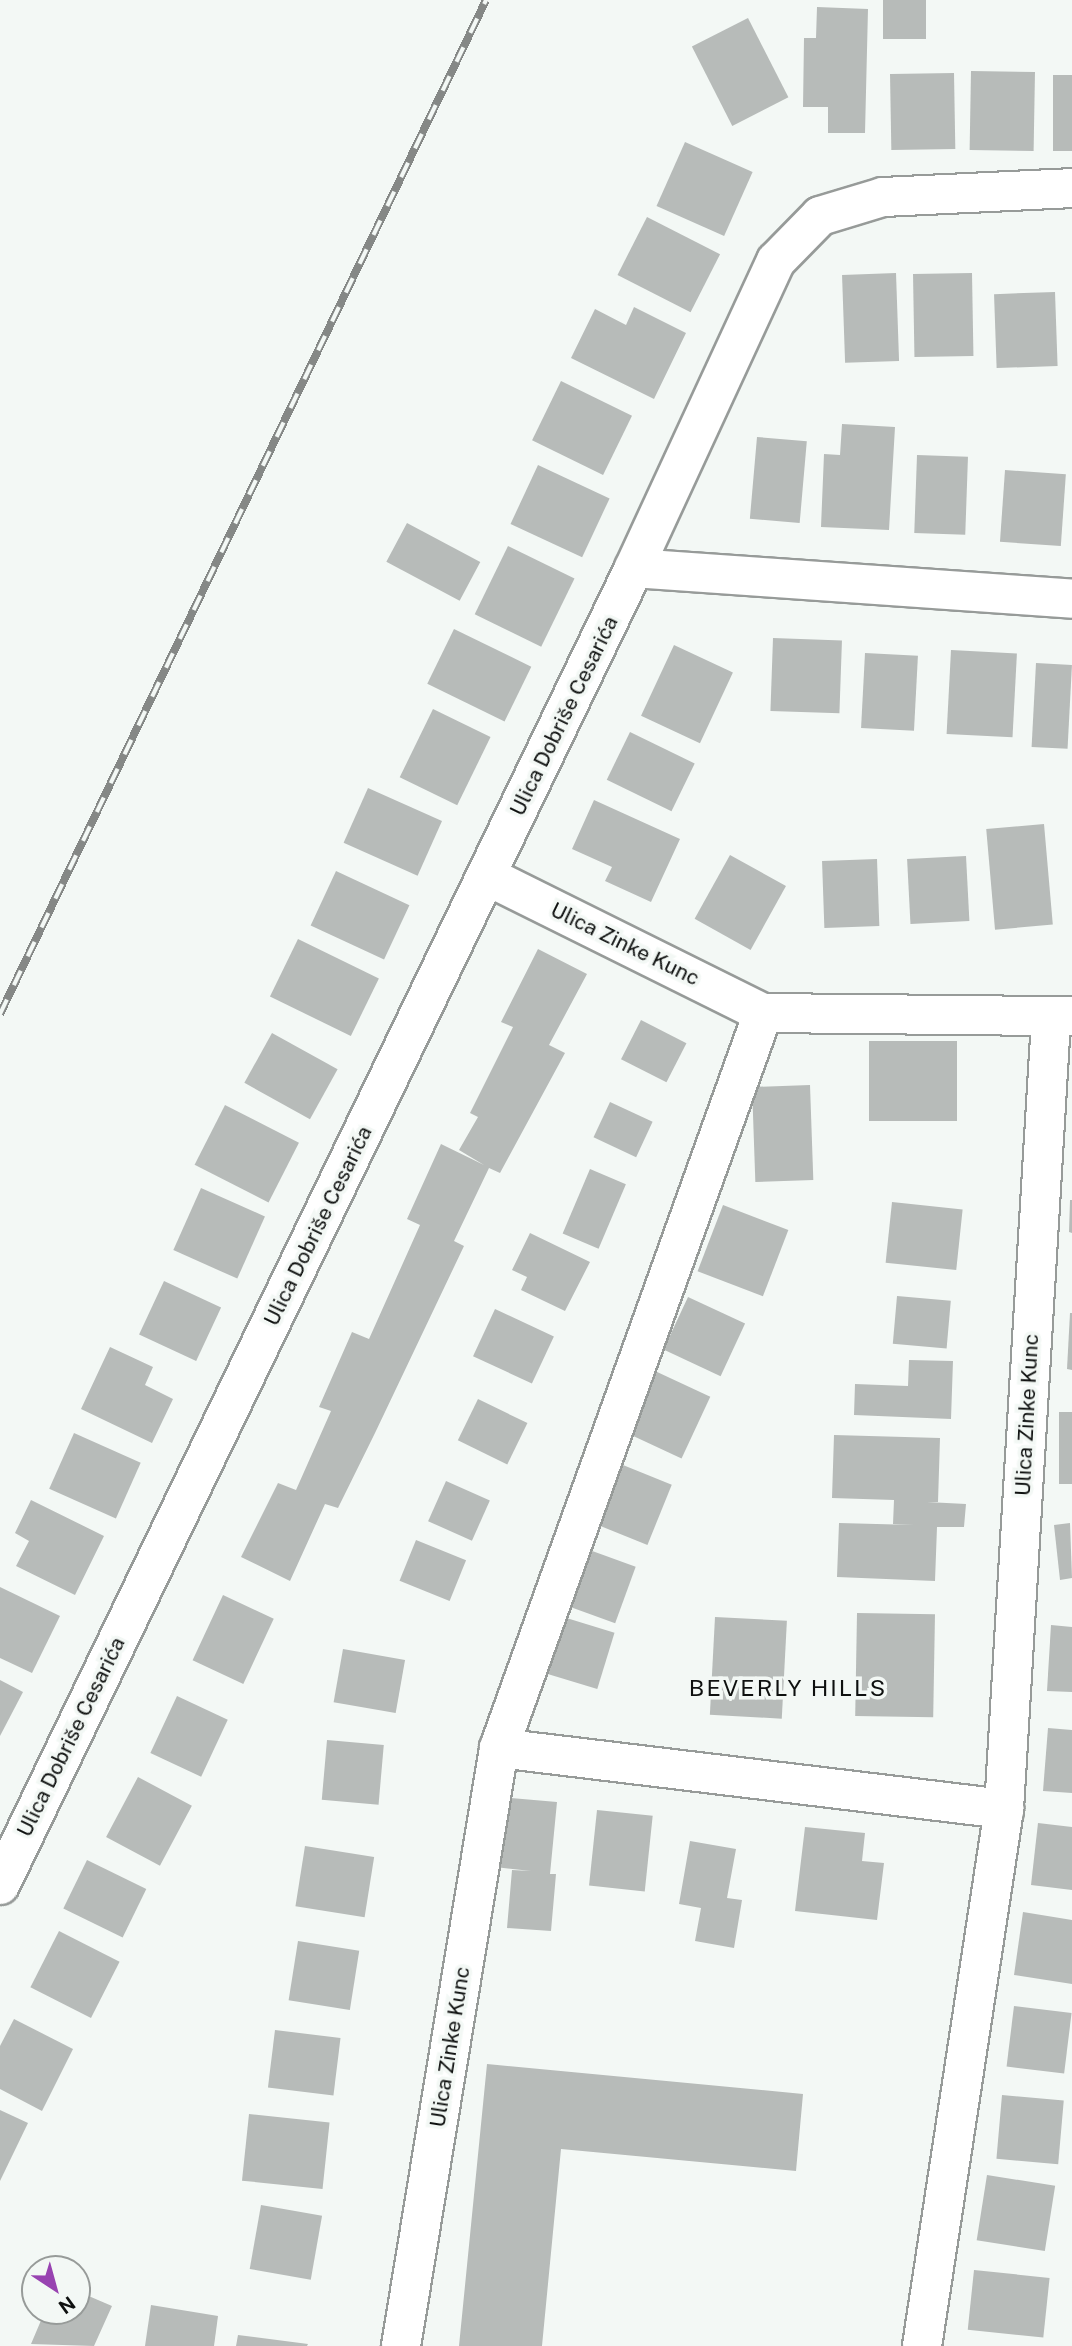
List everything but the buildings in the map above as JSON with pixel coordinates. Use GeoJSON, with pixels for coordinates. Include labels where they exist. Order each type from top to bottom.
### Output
{"type":"FeatureCollection","features":[{"type":"Feature","properties":{"kind":"street","name":"Ulica Dobriše Cesarića"},"geometry":{"type":"LineString","coordinates":[[0,1885],[487,876],[776,261],[820,216],[883,197],[1072,188]]}},
{"type":"Feature","properties":{"kind":"street"},"geometry":{"type":"LineString","coordinates":[[634,568],[1072,599]]}},
{"type":"Feature","properties":{"kind":"street","name":"Ulica Zinke Kunc"},"geometry":{"type":"LineString","coordinates":[[487,876],[763,1013],[1062,1018],[1004,1810],[922,2346]]}},
{"type":"Feature","properties":{"kind":"street","name":"Ulica Zinke Kunc"},"geometry":{"type":"LineString","coordinates":[[401,2346],[499,1748],[763,1013]]}},
{"type":"Feature","properties":{"kind":"street"},"geometry":{"type":"LineString","coordinates":[[499,1748],[1004,1810]]}},
{"type":"Feature","properties":{"kind":"railway"},"geometry":{"type":"LineString","coordinates":[[0,1014],[486,0]]}},
{"type":"Feature","properties":{"kind":"district","name":"BEVERLY HILLS"},"geometry":{"type":"Point","coordinates":[788,1688]}}]}
